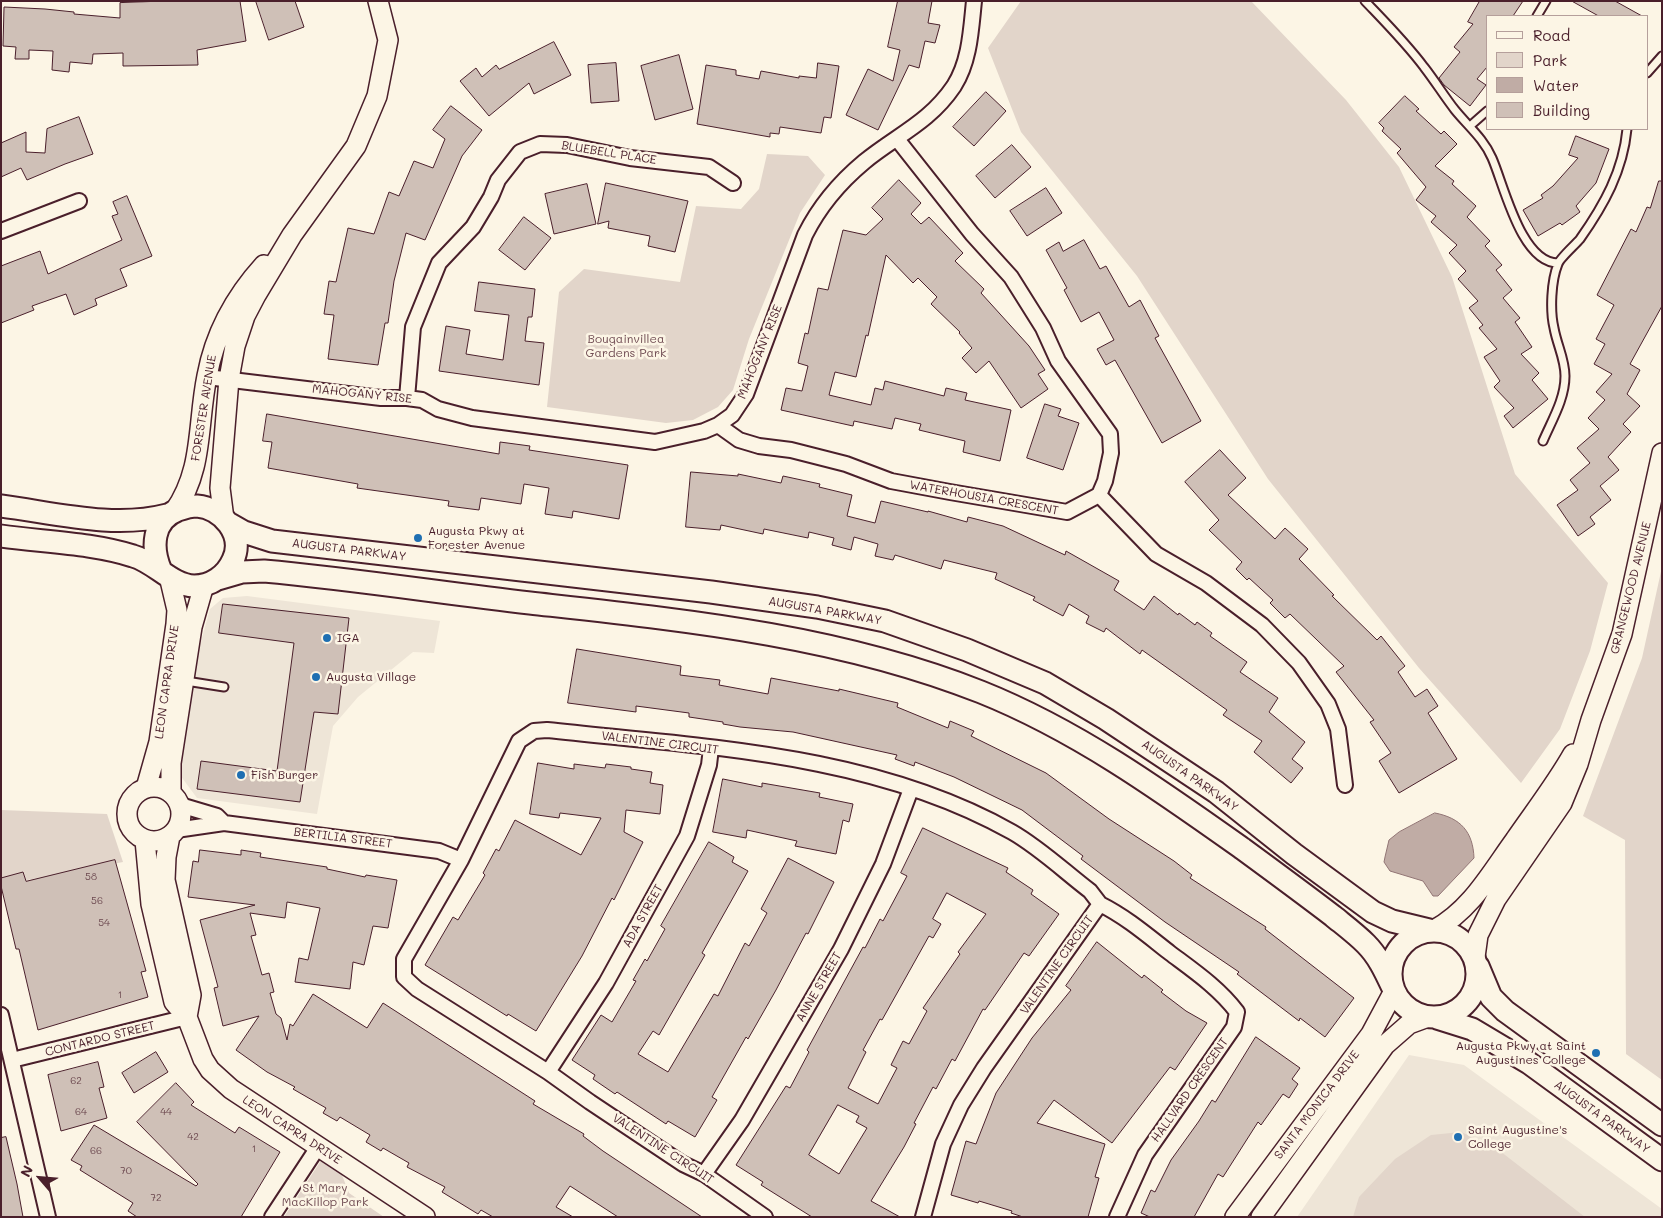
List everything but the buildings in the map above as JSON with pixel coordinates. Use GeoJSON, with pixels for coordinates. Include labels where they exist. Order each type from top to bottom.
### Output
{"type":"FeatureCollection","features":[{"type":"Feature","properties":{"kind":"main road"},"geometry":{"type":"LineString","coordinates":[[1,506],[117,520],[153,519],[195,506],[206,508],[227,522],[236,539],[236,549],[229,567],[211,582]]}},
{"type":"Feature","properties":{"kind":"main road"},"geometry":{"type":"LineString","coordinates":[[165,574],[156,558],[154,546],[160,525],[171,513]]}},
{"type":"Feature","properties":{"kind":"main road","name":"AUGUSTA PARKWAY"},"geometry":{"type":"LineString","coordinates":[[227,522],[244,532],[272,541],[720,594],[818,607],[885,621],[967,650],[1045,683],[1106,718],[1216,792],[1294,854],[1373,912],[1392,922],[1432,930]]}},
{"type":"Feature","properties":{"kind":"main road"},"geometry":{"type":"LineString","coordinates":[[1,536],[126,553],[186,584],[211,582],[242,572],[264,571],[774,634],[850,650],[926,672],[984,694],[1104,754],[1166,794],[1310,898],[1360,938],[1380,962],[1393,988],[1407,1008],[1432,1017],[1450,1015],[1461,1008],[1470,999],[1477,981],[1475,959]]}},
{"type":"Feature","properties":{"kind":"main road"},"geometry":{"type":"LineString","coordinates":[[1393,988],[1391,974],[1398,950],[1406,940],[1432,930],[1451,933],[1465,942],[1475,959],[1491,997],[1505,1011],[1662,1125]]}},
{"type":"Feature","properties":{"kind":"main road","name":"AUGUSTA PARKWAY"},"geometry":{"type":"LineString","coordinates":[[1432,1017],[1472,1029],[1529,1063],[1662,1160]]}},
{"type":"Feature","properties":{"kind":"street","name":"FORESTER AVENUE"},"geometry":{"type":"LineString","coordinates":[[227,522],[220,488],[229,378],[235,346],[245,316],[292,235],[356,146],[377,96],[388,40],[378,1]]}},
{"type":"Feature","properties":{"kind":"street","name":"MAHOGANY RISE"},"geometry":{"type":"LineString","coordinates":[[207,376],[381,398],[422,400],[438,409],[472,418],[655,442],[704,431],[718,425],[732,415],[746,394],[804,235],[815,214],[828,197],[864,162],[921,123],[954,85],[968,51],[974,1]]}},
{"type":"Feature","properties":{"kind":"street"},"geometry":{"type":"LineString","coordinates":[[897,139],[972,234],[1011,277],[1043,328],[1058,361],[1110,434],[1111,454],[1105,481],[1099,495],[1156,554],[1206,583],[1262,625],[1299,663],[1328,704],[1338,729],[1346,784]]}},
{"type":"Feature","properties":{"kind":"street","name":"BLUEBELL PLACE"},"geometry":{"type":"LineString","coordinates":[[407,398],[414,327],[439,263],[473,227],[491,197],[498,180],[520,152],[540,144],[567,145],[630,158],[709,167],[733,183]]}},
{"type":"Feature","properties":{"kind":"street"},"geometry":{"type":"LineString","coordinates":[[1,231],[80,201]]}},
{"type":"Feature","properties":{"kind":"street","name":"FORESTER AVENUE"},"geometry":{"type":"LineString","coordinates":[[171,513],[186,494],[195,469],[207,376],[214,347],[226,315],[244,287],[292,235]]}},
{"type":"Feature","properties":{"kind":"street","name":"WATERHOUSIA CRESCENT"},"geometry":{"type":"LineString","coordinates":[[718,425],[739,440],[759,446],[791,450],[846,464],[891,481],[950,492],[1067,512],[1099,495]]}},
{"type":"Feature","properties":{"kind":"street","name":"GRANGEWOOD AVENUE"},"geometry":{"type":"LineString","coordinates":[[1475,959],[1478,935],[1496,899],[1562,803],[1578,764],[1591,720],[1622,634],[1662,453]]}},
{"type":"Feature","properties":{"kind":"street","name":"LEON CAPRA DRIVE"},"geometry":{"type":"LineString","coordinates":[[165,574],[177,610],[176,679],[171,762],[175,799]]}},
{"type":"Feature","properties":{"kind":"street","name":"LEON CAPRA DRIVE"},"geometry":{"type":"LineString","coordinates":[[146,788],[192,626],[211,582]]}},
{"type":"Feature","properties":{"kind":"street","name":"GRANGEWOOD AVENUE"},"geometry":{"type":"LineString","coordinates":[[1432,930],[1449,922],[1470,904],[1546,796],[1591,720]]}},
{"type":"Feature","properties":{"kind":"street","name":"VALENTINE CIRCUIT"},"geometry":{"type":"LineString","coordinates":[[765,1217],[704,1174],[683,1164],[548,1072],[417,989],[404,978],[404,959],[461,860],[519,741],[534,732],[547,730],[791,758],[894,782],[937,796],[1013,833],[1090,892],[1100,904],[984,1068],[962,1105],[943,1144],[923,1217]]}},
{"type":"Feature","properties":{"kind":"street","name":"ADA STREET"},"geometry":{"type":"LineString","coordinates":[[548,1072],[606,983],[687,836],[709,765],[711,748]]}},
{"type":"Feature","properties":{"kind":"street"},"geometry":{"type":"LineString","coordinates":[[146,788],[163,788],[175,799],[180,822],[173,833],[162,840],[145,840],[132,830],[127,815],[132,799],[146,788]]}},
{"type":"Feature","properties":{"kind":"street","name":"ANNE STREET"},"geometry":{"type":"LineString","coordinates":[[704,1174],[742,1120],[840,949],[883,864],[912,789]]}},
{"type":"Feature","properties":{"kind":"street","name":"BERTILIA STREET"},"geometry":{"type":"LineString","coordinates":[[175,799],[217,816],[224,823]]}},
{"type":"Feature","properties":{"kind":"street","name":"BERTILIA STREET"},"geometry":{"type":"LineString","coordinates":[[173,833],[224,823],[439,851],[461,860]]}},
{"type":"Feature","properties":{"kind":"street","name":"LEON CAPRA DRIVE"},"geometry":{"type":"LineString","coordinates":[[173,833],[166,857],[165,880],[191,994],[187,1018]]}},
{"type":"Feature","properties":{"kind":"street","name":"LEON CAPRA DRIVE"},"geometry":{"type":"LineString","coordinates":[[145,840],[151,904],[174,1002],[187,1018],[202,1058],[220,1080],[425,1217]]}},
{"type":"Feature","properties":{"kind":"street","name":"HALLVARD CRESCENT"},"geometry":{"type":"LineString","coordinates":[[1100,904],[1119,914],[1209,982],[1228,1000],[1237,1012],[1234,1027],[1145,1154],[1117,1217]]}},
{"type":"Feature","properties":{"kind":"street","name":"SANTA MONICA DRIVE"},"geometry":{"type":"LineString","coordinates":[[1235,1217],[1371,1034],[1393,988]]}},
{"type":"Feature","properties":{"kind":"street"},"geometry":{"type":"LineString","coordinates":[[1,1015],[48,1217]]}},
{"type":"Feature","properties":{"kind":"street","name":"SANTA MONICA DRIVE"},"geometry":{"type":"LineString","coordinates":[[1261,1217],[1385,1045],[1409,1024],[1432,1017]]}},
{"type":"Feature","properties":{"kind":"street","name":"CONTARDO STREET"},"geometry":{"type":"LineString","coordinates":[[12,1060],[187,1018]]}},
{"type":"Feature","properties":{"kind":"street"},"geometry":{"type":"LineString","coordinates":[[272,1217],[318,1147]]}},
{"type":"Feature","properties":{"kind":"lane"},"geometry":{"type":"LineString","coordinates":[[1365,1],[1423,66],[1492,157],[1509,206],[1533,249],[1543,259],[1551,263],[1558,263]]}},
{"type":"Feature","properties":{"kind":"lane"},"geometry":{"type":"LineString","coordinates":[[1538,15],[1546,1]]}},
{"type":"Feature","properties":{"kind":"lane"},"geometry":{"type":"LineString","coordinates":[[1648,72],[1662,56]]}},
{"type":"Feature","properties":{"kind":"lane"},"geometry":{"type":"LineString","coordinates":[[1470,126],[1486,112]]}},
{"type":"Feature","properties":{"kind":"lane"},"geometry":{"type":"LineString","coordinates":[[1543,441],[1562,398],[1565,377],[1563,359],[1552,316],[1554,284],[1558,263],[1569,252],[1605,202],[1624,155],[1627,130]]}},
{"type":"Feature","properties":{"kind":"lane"},"geometry":{"type":"LineString","coordinates":[[176,679],[224,687]]}},
{"type":"Feature","properties":{"kind":"shaded area"},"geometry":{"type":"Polygon","coordinates":[[[247,596],[440,621],[434,653],[413,652],[358,697],[333,726],[317,814],[197,798],[180,775],[193,670],[210,609],[223,598],[247,596]]]}},
{"type":"Feature","properties":{"kind":"shaded area","name":"Saint Augustine's College"},"geometry":{"type":"Polygon","coordinates":[[[1409,1055],[1464,1065],[1662,1209],[1662,1217],[1297,1217],[1409,1055]]]}},
{"type":"Feature","properties":{"kind":"green space"},"geometry":{"type":"Polygon","coordinates":[[[1021,1],[1251,1],[1346,100],[1399,167],[1452,277],[1515,474],[1608,583],[1590,651],[1560,729],[1521,783],[1419,668],[1268,479],[1137,276],[1021,132],[988,48],[1021,1]]]}},
{"type":"Feature","properties":{"kind":"green space","name":"Bougainvillea Gardens Park"},"geometry":{"type":"Polygon","coordinates":[[[767,154],[808,156],[825,175],[800,213],[749,339],[733,390],[718,407],[693,420],[666,423],[547,407],[559,292],[584,269],[680,282],[696,206],[741,209],[759,189],[767,154]]]}},
{"type":"Feature","properties":{"kind":"green space"},"geometry":{"type":"Polygon","coordinates":[[[1662,567],[1662,1080],[1626,1054],[1625,840],[1583,816],[1642,658],[1662,567]]]}},
{"type":"Feature","properties":{"kind":"green space"},"geometry":{"type":"Polygon","coordinates":[[[1,810],[107,814],[123,862],[1,885],[1,810]]]}},
{"type":"Feature","properties":{"kind":"green space"},"geometry":{"type":"Polygon","coordinates":[[[1461,1132],[1496,1148],[1585,1217],[1353,1217],[1359,1197],[1395,1159],[1431,1135],[1461,1132]]]}},
{"type":"Feature","properties":{"kind":"green space","name":"St Mary MacKillop Park"},"geometry":{"type":"Polygon","coordinates":[[[322,1159],[340,1170],[349,1193],[384,1217],[284,1217],[322,1159]]]}},
{"type":"Feature","properties":{"kind":"water"},"geometry":{"type":"Polygon","coordinates":[[[1435,813],[1452,818],[1464,828],[1471,841],[1474,858],[1438,896],[1433,896],[1423,881],[1390,871],[1384,862],[1389,840],[1399,832],[1435,813]]]}},
{"type":"Feature","properties":{"kind":"place","name":"Augusta Pkwy at Forester Avenue"},"geometry":{"type":"Point","coordinates":[418,538]}},
{"type":"Feature","properties":{"kind":"place","name":"IGA"},"geometry":{"type":"Point","coordinates":[327,638]}},
{"type":"Feature","properties":{"kind":"place","name":"Augusta Village"},"geometry":{"type":"Point","coordinates":[316,677]}},
{"type":"Feature","properties":{"kind":"place","name":"Fish Burger"},"geometry":{"type":"Point","coordinates":[241,775]}},
{"type":"Feature","properties":{"kind":"place","name":"Augusta Pkwy at Saint Augustines College"},"geometry":{"type":"Point","coordinates":[1596,1053]}},
{"type":"Feature","properties":{"kind":"place","name":"Saint Augustine's College"},"geometry":{"type":"Point","coordinates":[1458,1137]}}]}
